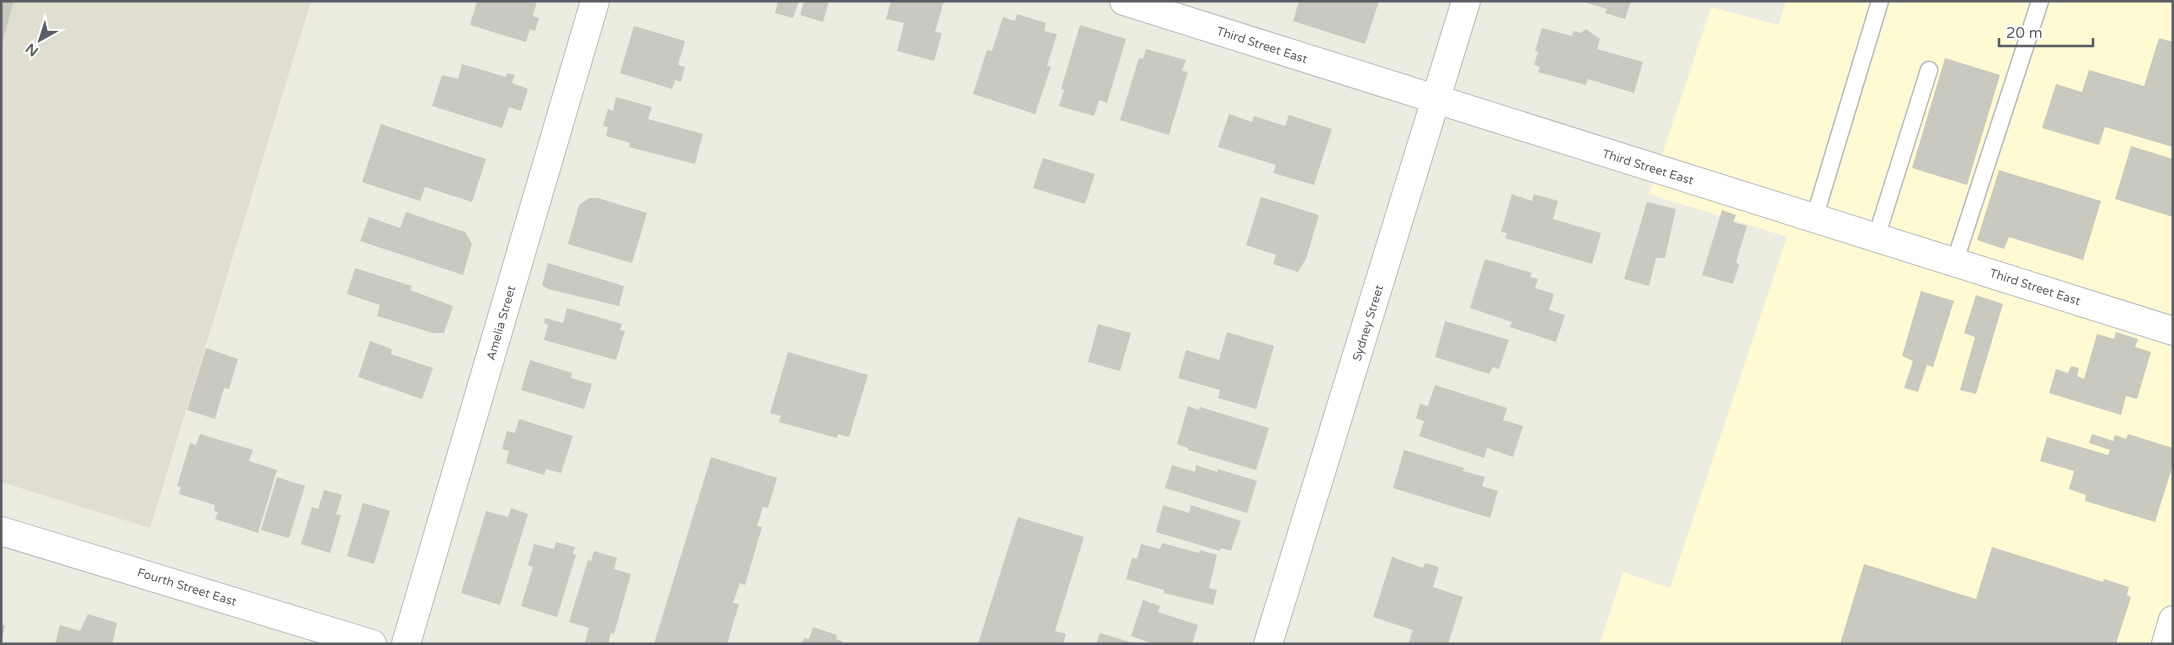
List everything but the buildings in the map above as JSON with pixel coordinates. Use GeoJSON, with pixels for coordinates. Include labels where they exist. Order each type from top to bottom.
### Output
{"type":"FeatureCollection","features":[{"type":"Feature","properties":{"kind":"street","name":"Amelia Street"},"geometry":{"type":"LineString","coordinates":[[406,644],[595,1]]}},
{"type":"Feature","properties":{"kind":"street","name":"Third Street East"},"geometry":{"type":"LineString","coordinates":[[1124,1],[2173,331]]}},
{"type":"Feature","properties":{"kind":"street","name":"Sydney Street"},"geometry":{"type":"LineString","coordinates":[[1268,644],[1466,1]]}},
{"type":"Feature","properties":{"kind":"street","name":"Fourth Street East"},"geometry":{"type":"LineString","coordinates":[[1,531],[372,644]]}},
{"type":"Feature","properties":{"kind":"street"},"geometry":{"type":"LineString","coordinates":[[2166,644],[2173,620]]}},
{"type":"Feature","properties":{"kind":"lane"},"geometry":{"type":"LineString","coordinates":[[1814,218],[1880,1]]}},
{"type":"Feature","properties":{"kind":"lane"},"geometry":{"type":"LineString","coordinates":[[1955,261],[2040,1]]}},
{"type":"Feature","properties":{"kind":"lane"},"geometry":{"type":"LineString","coordinates":[[1876,238],[1929,70]]}},
{"type":"Feature","properties":{"kind":"shaded area"},"geometry":{"type":"Polygon","coordinates":[[[1,1],[311,1],[150,528],[1,482],[1,1]]]}},
{"type":"Feature","properties":{"kind":"shaded area"},"geometry":{"type":"Polygon","coordinates":[[[1786,1],[2173,1],[2173,644],[1600,644],[1623,572],[1670,588],[1787,237],[1649,194],[1711,7],[1778,25],[1786,1]]]}}]}
